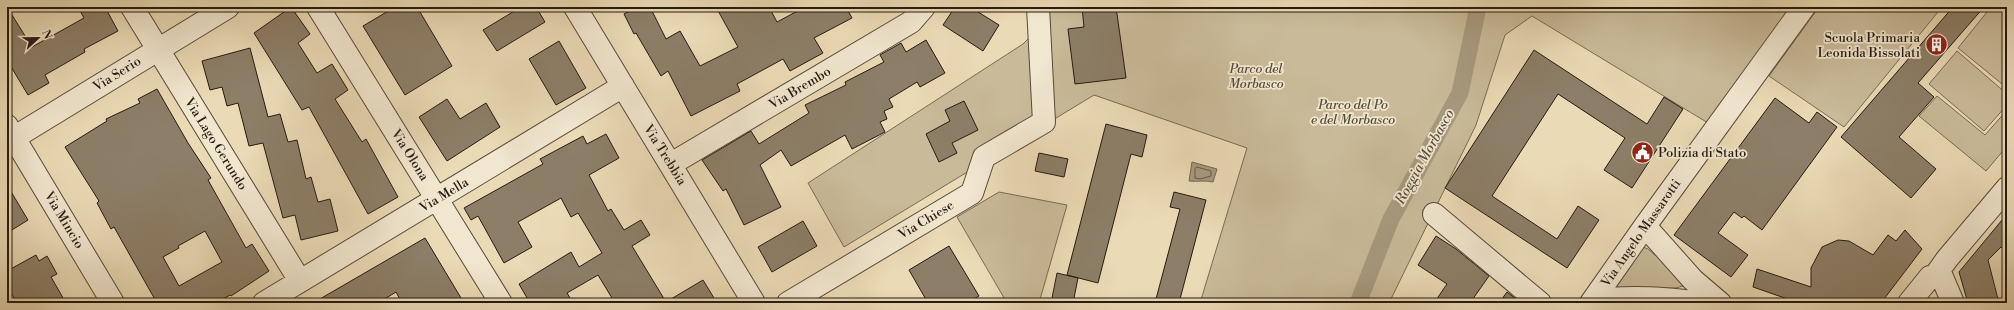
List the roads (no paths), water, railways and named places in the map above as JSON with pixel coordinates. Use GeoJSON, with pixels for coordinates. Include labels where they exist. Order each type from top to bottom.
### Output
{"type":"FeatureCollection","features":[{"type":"Feature","properties":{"kind":"street","name":"Via Lago Gerundo"},"geometry":{"type":"LineString","coordinates":[[132,7],[300,281]]}},
{"type":"Feature","properties":{"kind":"street","name":"Via Serio"},"geometry":{"type":"LineString","coordinates":[[9,135],[228,7]]}},
{"type":"Feature","properties":{"kind":"street","name":"Via Olona"},"geometry":{"type":"LineString","coordinates":[[318,7],[501,303]]}},
{"type":"Feature","properties":{"kind":"street","name":"Via Brembo"},"geometry":{"type":"LineString","coordinates":[[671,164],[911,22],[924,7]]}},
{"type":"Feature","properties":{"kind":"street","name":"Via Chiese"},"geometry":{"type":"LineString","coordinates":[[788,303],[972,193],[984,157],[1044,122],[1038,7]]}},
{"type":"Feature","properties":{"kind":"street","name":"Via Angelo Massarotti"},"geometry":{"type":"LineString","coordinates":[[1592,302],[1645,226],[1804,7]]}},
{"type":"Feature","properties":{"kind":"street","name":"Via Trebbia"},"geometry":{"type":"LineString","coordinates":[[584,10],[623,86],[754,303]]}},
{"type":"Feature","properties":{"kind":"street","name":"Via Mella"},"geometry":{"type":"LineString","coordinates":[[264,303],[623,86]]}},
{"type":"Feature","properties":{"kind":"street","name":"Via Mincio"},"geometry":{"type":"LineString","coordinates":[[9,135],[113,303]]}},
{"type":"Feature","properties":{"kind":"street"},"geometry":{"type":"LineString","coordinates":[[1909,303],[2007,188]]}},
{"type":"Feature","properties":{"kind":"street"},"geometry":{"type":"LineString","coordinates":[[1434,214],[1540,303]]}},
{"type":"Feature","properties":{"kind":"street"},"geometry":{"type":"LineString","coordinates":[[1645,226],[1693,280],[1720,303]]}},
{"type":"Feature","properties":{"kind":"street"},"geometry":{"type":"LineString","coordinates":[[1941,267],[1942,277],[1953,303]]}},
{"type":"Feature","properties":{"kind":"street"},"geometry":{"type":"LineString","coordinates":[[1592,302],[1616,297],[1671,299],[1705,303]]}},
{"type":"Feature","properties":{"kind":"water"},"geometry":{"type":"Polygon","coordinates":[[[1192,162],[1217,169],[1213,182],[1189,181],[1192,162]]]}},
{"type":"Feature","properties":{"kind":"waterway","name":"Roggia Morbasco"},"geometry":{"type":"LineString","coordinates":[[1358,303],[1391,219],[1460,93],[1478,7]]}},
{"type":"Feature","properties":{"kind":"place","name":"Scuola Primaria Leonida Bissolati"},"geometry":{"type":"Point","coordinates":[1936,45]}},
{"type":"Feature","properties":{"kind":"place","name":"Polizia di Stato"},"geometry":{"type":"Point","coordinates":[1643,153]}},
{"type":"Feature","properties":{"kind":"park label","name":"Parco del Morbasco"},"geometry":{"type":"Point","coordinates":[1256,76]}},
{"type":"Feature","properties":{"kind":"park label","name":"Parco del Po e del Morbasco"},"geometry":{"type":"Point","coordinates":[1353,112]}}]}
